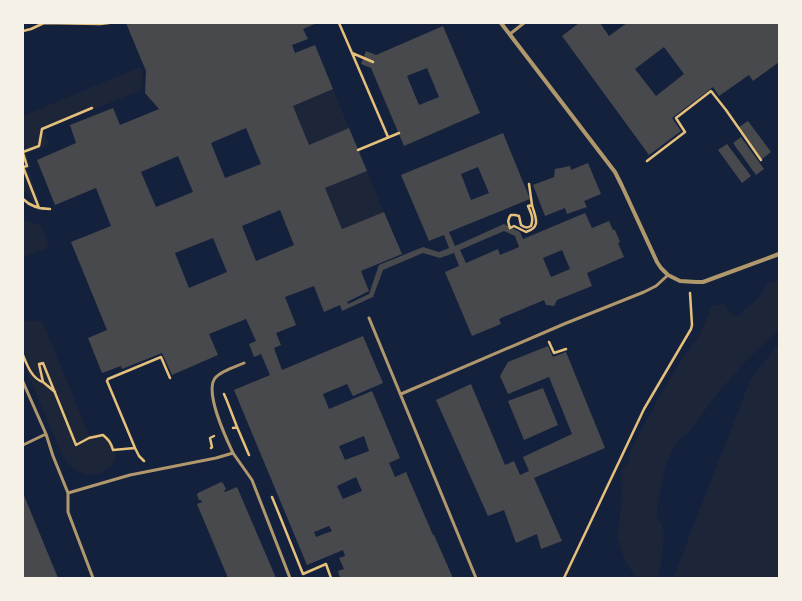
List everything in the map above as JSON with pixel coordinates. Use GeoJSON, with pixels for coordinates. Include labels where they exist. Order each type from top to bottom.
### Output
{"type":"FeatureCollection","features":[{"type":"Feature","properties":{"kind":"street"},"geometry":{"type":"LineString","coordinates":[[501,23],[615,172],[657,262],[668,275],[680,281],[703,282],[779,254]]}},
{"type":"Feature","properties":{"kind":"lane"},"geometry":{"type":"LineString","coordinates":[[510,34],[524,23]]}},
{"type":"Feature","properties":{"kind":"lane"},"geometry":{"type":"LineString","coordinates":[[401,394],[564,324],[644,292],[656,286],[668,275]]}},
{"type":"Feature","properties":{"kind":"lane"},"geometry":{"type":"LineString","coordinates":[[369,318],[476,578]]}},
{"type":"Feature","properties":{"kind":"lane"},"geometry":{"type":"LineString","coordinates":[[244,363],[221,373],[216,377],[212,383],[213,397],[218,418],[233,453],[252,480],[290,578]]}},
{"type":"Feature","properties":{"kind":"lane"},"geometry":{"type":"LineString","coordinates":[[23,382],[46,434],[68,493],[68,512],[93,578]]}},
{"type":"Feature","properties":{"kind":"lane"},"geometry":{"type":"LineString","coordinates":[[23,445],[46,434]]}},
{"type":"Feature","properties":{"kind":"lane"},"geometry":{"type":"LineString","coordinates":[[68,493],[130,475],[216,458],[233,453]]}},
{"type":"Feature","properties":{"kind":"path"},"geometry":{"type":"LineString","coordinates":[[23,31],[44,24],[109,23]]}},
{"type":"Feature","properties":{"kind":"path"},"geometry":{"type":"LineString","coordinates":[[339,23],[388,137]]}},
{"type":"Feature","properties":{"kind":"path"},"geometry":{"type":"LineString","coordinates":[[352,53],[373,62]]}},
{"type":"Feature","properties":{"kind":"path"},"geometry":{"type":"LineString","coordinates":[[647,161],[685,132],[676,118],[711,91],[761,160]]}},
{"type":"Feature","properties":{"kind":"path"},"geometry":{"type":"LineString","coordinates":[[39,208],[23,167],[27,166],[23,153],[39,146],[42,128],[92,108]]}},
{"type":"Feature","properties":{"kind":"path"},"geometry":{"type":"LineString","coordinates":[[358,150],[399,133]]}},
{"type":"Feature","properties":{"kind":"path"},"geometry":{"type":"LineString","coordinates":[[529,184],[536,224],[531,231],[526,232],[514,226],[510,228],[508,218],[511,215],[519,216],[520,225],[527,228],[531,226],[532,216],[528,206],[532,205]]}},
{"type":"Feature","properties":{"kind":"path"},"geometry":{"type":"LineString","coordinates":[[23,200],[39,208],[50,208]]}},
{"type":"Feature","properties":{"kind":"path"},"geometry":{"type":"LineString","coordinates":[[564,578],[644,409],[691,329],[689,282]]}},
{"type":"Feature","properties":{"kind":"path"},"geometry":{"type":"LineString","coordinates":[[549,340],[554,353],[566,349]]}},
{"type":"Feature","properties":{"kind":"path"},"geometry":{"type":"LineString","coordinates":[[135,448],[107,381],[108,379],[161,357],[170,378]]}},
{"type":"Feature","properties":{"kind":"path"},"geometry":{"type":"LineString","coordinates":[[43,382],[56,393]]}},
{"type":"Feature","properties":{"kind":"path"},"geometry":{"type":"LineString","coordinates":[[224,391],[237,427]]}},
{"type":"Feature","properties":{"kind":"shaded area"},"geometry":{"type":"Polygon","coordinates":[[[140,67],[143,78],[141,90],[43,130],[49,145],[26,154],[31,168],[28,169],[41,206],[33,203],[30,195],[23,191],[23,116],[140,67]]]}},
{"type":"Feature","properties":{"kind":"shaded area"},"geometry":{"type":"Polygon","coordinates":[[[333,89],[349,128],[309,145],[293,106],[333,89]]]}},
{"type":"Feature","properties":{"kind":"shaded area"},"geometry":{"type":"Polygon","coordinates":[[[367,171],[384,212],[342,229],[325,188],[367,171]]]}},
{"type":"Feature","properties":{"kind":"shaded area"},"geometry":{"type":"Polygon","coordinates":[[[23,219],[39,225],[43,229],[49,247],[23,257],[23,219]]]}},
{"type":"Feature","properties":{"kind":"shaded area"},"geometry":{"type":"Polygon","coordinates":[[[779,280],[779,329],[743,364],[712,400],[691,430],[682,437],[671,452],[665,467],[657,507],[657,516],[662,526],[664,537],[659,578],[636,578],[625,561],[617,537],[622,493],[621,470],[629,462],[630,451],[662,392],[682,359],[700,334],[712,306],[723,304],[729,312],[737,317],[761,295],[768,283],[779,280]]]}},
{"type":"Feature","properties":{"kind":"shaded area"},"geometry":{"type":"Polygon","coordinates":[[[23,320],[42,321],[89,435],[103,433],[112,442],[116,451],[115,460],[110,467],[103,472],[93,475],[83,473],[71,466],[62,455],[26,370],[31,367],[23,349],[23,320]]]}},
{"type":"Feature","properties":{"kind":"shaded area"},"geometry":{"type":"Polygon","coordinates":[[[779,344],[779,578],[673,578],[751,378],[779,344]]]}},
{"type":"Feature","properties":{"kind":"building"},"geometry":{"type":"Polygon","coordinates":[[[126,23],[317,23],[303,29],[308,39],[292,45],[295,53],[315,45],[333,89],[293,106],[309,145],[349,128],[367,171],[325,188],[342,229],[384,212],[402,254],[361,271],[369,291],[347,302],[348,304],[369,294],[379,265],[423,247],[439,252],[449,248],[444,235],[429,241],[401,175],[503,133],[530,199],[449,232],[455,246],[504,224],[520,232],[523,239],[585,213],[592,228],[609,221],[613,230],[615,230],[620,242],[618,243],[624,257],[587,273],[592,286],[557,300],[554,306],[546,305],[544,300],[499,319],[501,324],[472,336],[445,272],[459,266],[454,253],[440,258],[423,253],[383,270],[373,297],[342,311],[340,305],[324,312],[314,286],[285,297],[296,325],[276,333],[281,345],[274,348],[282,370],[363,336],[383,383],[353,396],[347,384],[323,394],[329,409],[372,391],[400,458],[389,463],[395,477],[406,472],[453,578],[340,578],[338,571],[344,569],[339,558],[345,556],[343,550],[307,565],[234,390],[270,375],[261,354],[254,357],[249,344],[256,341],[246,319],[209,334],[218,355],[172,375],[162,353],[122,369],[121,366],[102,373],[88,338],[107,330],[71,242],[111,226],[96,188],[55,205],[37,160],[76,143],[70,125],[113,108],[120,125],[159,109],[145,93],[146,71],[126,23]],[[246,128],[211,143],[225,178],[261,164],[246,128]],[[178,156],[141,172],[156,207],[193,192],[178,156]],[[478,167],[461,174],[471,200],[489,193],[478,167]],[[280,210],[242,226],[256,261],[294,245],[280,210]],[[504,231],[460,250],[466,263],[498,249],[500,255],[519,247],[515,236],[504,231]],[[213,238],[175,253],[189,288],[227,272],[213,238]],[[562,250],[543,258],[551,277],[570,269],[562,250]],[[364,436],[339,446],[345,460],[369,451],[364,436]],[[356,477],[337,486],[343,499],[362,491],[356,477]],[[329,526],[314,532],[316,537],[332,531],[329,526]]]}},
{"type":"Feature","properties":{"kind":"building"},"geometry":{"type":"Polygon","coordinates":[[[579,23],[600,23],[609,36],[627,23],[779,23],[779,62],[753,81],[749,75],[719,96],[713,87],[672,118],[681,131],[649,155],[562,36],[579,23]],[[664,47],[635,69],[656,96],[684,74],[664,47]]]}},
{"type":"Feature","properties":{"kind":"building"},"geometry":{"type":"Polygon","coordinates":[[[443,26],[480,113],[404,146],[371,68],[361,64],[366,51],[376,55],[443,26]],[[427,68],[407,76],[419,105],[439,97],[427,68]]]}},
{"type":"Feature","properties":{"kind":"building"},"geometry":{"type":"Polygon","coordinates":[[[748,121],[771,152],[762,159],[739,127],[748,121]]]}},
{"type":"Feature","properties":{"kind":"building"},"geometry":{"type":"Polygon","coordinates":[[[741,137],[764,169],[756,175],[733,143],[741,137]]]}},
{"type":"Feature","properties":{"kind":"building"},"geometry":{"type":"Polygon","coordinates":[[[727,144],[751,176],[742,183],[718,150],[727,144]]]}},
{"type":"Feature","properties":{"kind":"building"},"geometry":{"type":"Polygon","coordinates":[[[588,163],[601,194],[584,201],[587,207],[567,214],[565,208],[545,216],[533,185],[554,177],[555,169],[570,166],[571,170],[588,163]]]}},
{"type":"Feature","properties":{"kind":"building"},"geometry":{"type":"Polygon","coordinates":[[[548,346],[553,357],[566,352],[605,448],[534,478],[562,541],[541,549],[537,534],[516,543],[504,510],[488,516],[436,400],[471,384],[505,465],[514,461],[520,475],[529,471],[523,457],[572,434],[549,377],[508,394],[500,376],[508,362],[548,346]]]}},
{"type":"Feature","properties":{"kind":"building"},"geometry":{"type":"Polygon","coordinates":[[[543,388],[558,425],[524,440],[508,401],[543,388]]]}},
{"type":"Feature","properties":{"kind":"building"},"geometry":{"type":"Polygon","coordinates":[[[221,482],[226,489],[224,491],[225,492],[237,487],[276,578],[228,578],[197,504],[202,502],[199,500],[197,495],[198,493],[221,482]]]}},
{"type":"Feature","properties":{"kind":"building"},"geometry":{"type":"Polygon","coordinates":[[[23,493],[58,578],[23,578],[23,493]]]}}]}
